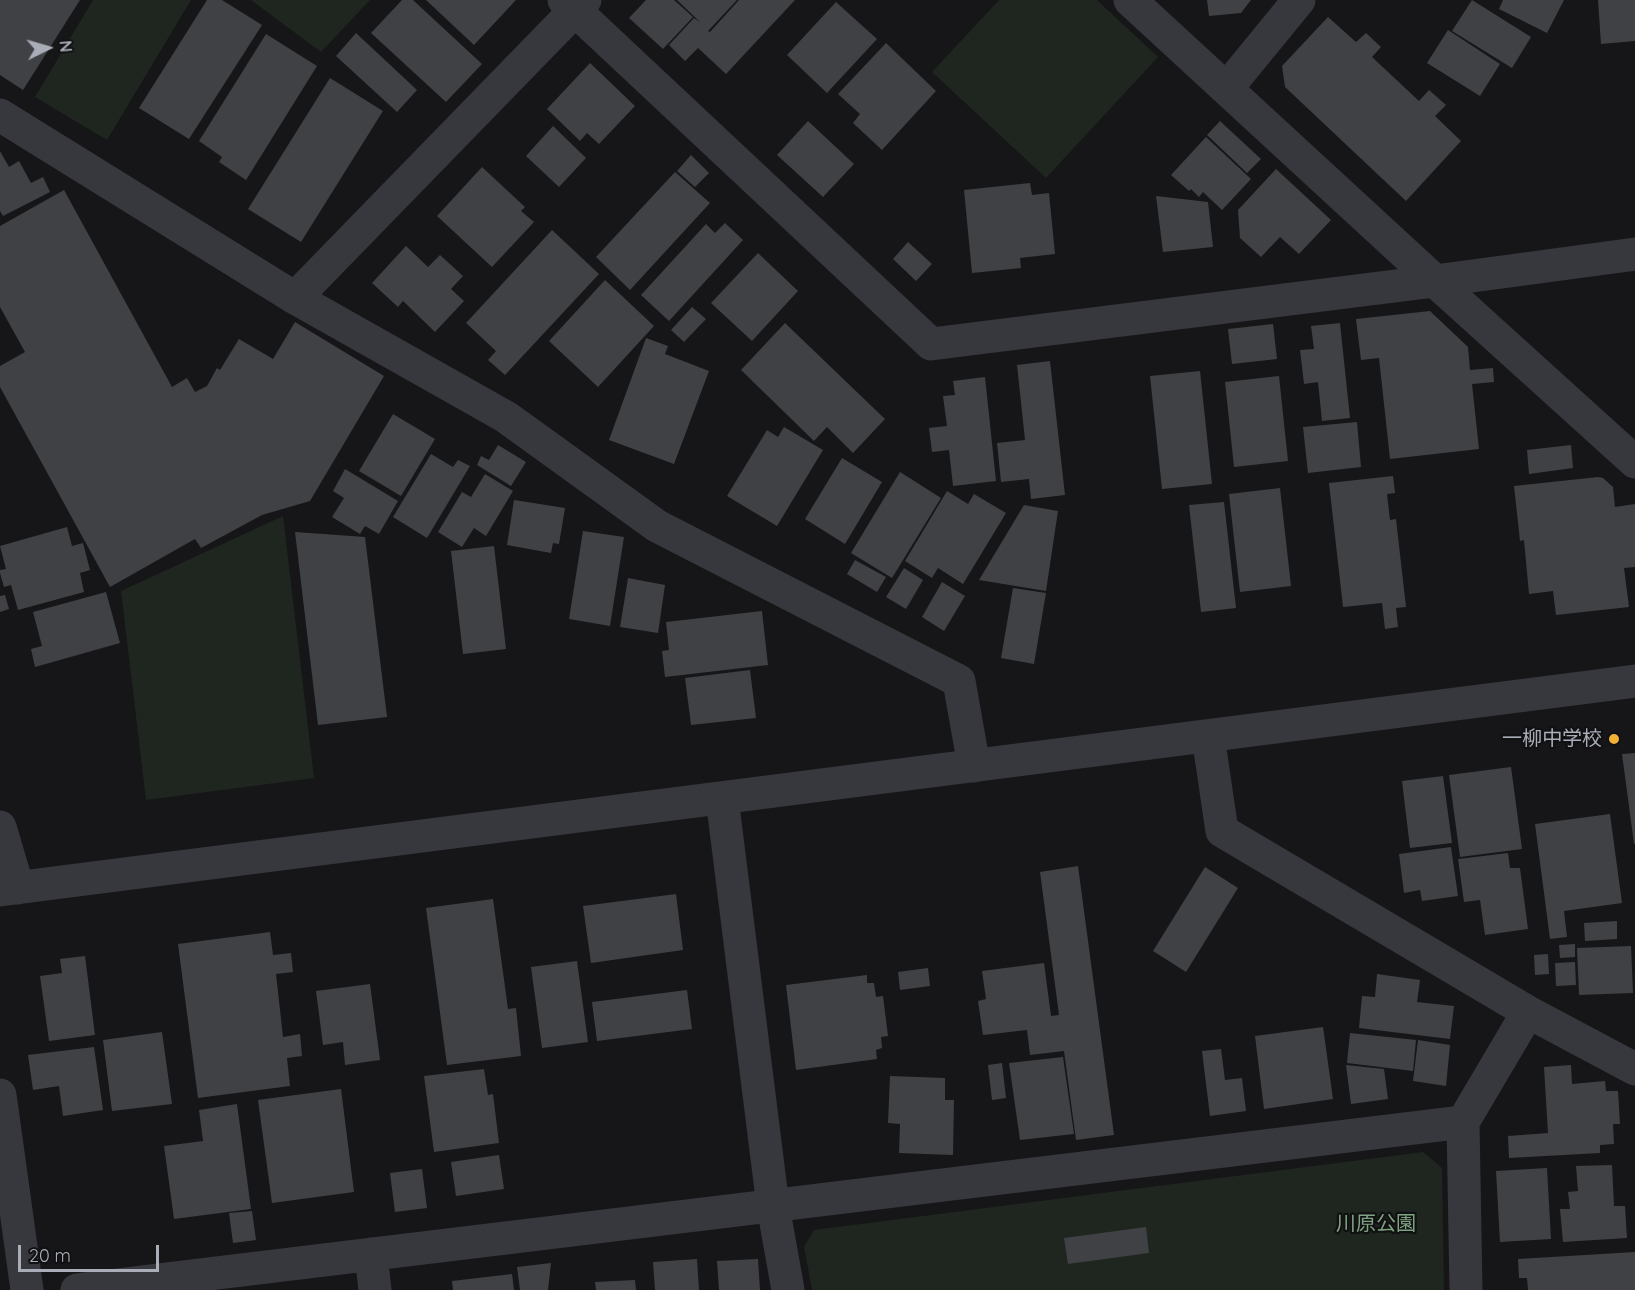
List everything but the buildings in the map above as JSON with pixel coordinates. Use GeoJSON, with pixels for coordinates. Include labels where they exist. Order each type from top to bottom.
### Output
{"type":"FeatureCollection","features":[{"type":"Feature","properties":{"kind":"street"},"geometry":{"type":"LineString","coordinates":[[1130,0],[1635,462]]}},
{"type":"Feature","properties":{"kind":"street"},"geometry":{"type":"LineString","coordinates":[[1227,88],[1299,0]]}},
{"type":"Feature","properties":{"kind":"street"},"geometry":{"type":"LineString","coordinates":[[295,298],[575,3],[931,344],[1635,254]]}},
{"type":"Feature","properties":{"kind":"street"},"geometry":{"type":"LineString","coordinates":[[0,115],[295,298],[506,417],[657,526],[959,681],[974,766]]}},
{"type":"Feature","properties":{"kind":"street"},"geometry":{"type":"LineString","coordinates":[[0,827],[9,889],[1635,681]]}},
{"type":"Feature","properties":{"kind":"street"},"geometry":{"type":"LineString","coordinates":[[1208,736],[1222,831],[1528,1012],[1635,1069]]}},
{"type":"Feature","properties":{"kind":"street"},"geometry":{"type":"LineString","coordinates":[[722,798],[773,1206],[788,1290]]}},
{"type":"Feature","properties":{"kind":"street"},"geometry":{"type":"LineString","coordinates":[[1467,1290],[1463,1122],[1528,1012]]}},
{"type":"Feature","properties":{"kind":"street"},"geometry":{"type":"LineString","coordinates":[[0,1095],[27,1290]]}},
{"type":"Feature","properties":{"kind":"street"},"geometry":{"type":"LineString","coordinates":[[78,1290],[1463,1122]]}},
{"type":"Feature","properties":{"kind":"street"},"geometry":{"type":"LineString","coordinates":[[371,1254],[375,1290]]}},
{"type":"Feature","properties":{"kind":"green space"},"geometry":{"type":"Polygon","coordinates":[[[93,0],[191,0],[107,140],[35,97],[93,0]]]}},
{"type":"Feature","properties":{"kind":"green space"},"geometry":{"type":"Polygon","coordinates":[[[251,0],[370,0],[321,52],[251,0]]]}},
{"type":"Feature","properties":{"kind":"green space"},"geometry":{"type":"Polygon","coordinates":[[[999,0],[1097,0],[1158,57],[1046,178],[932,72],[999,0]]]}},
{"type":"Feature","properties":{"kind":"green space"},"geometry":{"type":"Polygon","coordinates":[[[283,516],[314,778],[146,800],[121,591],[283,516]]]}},
{"type":"Feature","properties":{"kind":"green space","name":"川原公園"},"geometry":{"type":"Polygon","coordinates":[[[1423,1152],[1442,1168],[1444,1290],[812,1290],[804,1247],[814,1230],[1423,1152]]]}},
{"type":"Feature","properties":{"kind":"place","name":"一柳中学校"},"geometry":{"type":"Point","coordinates":[1614,739]}}]}
